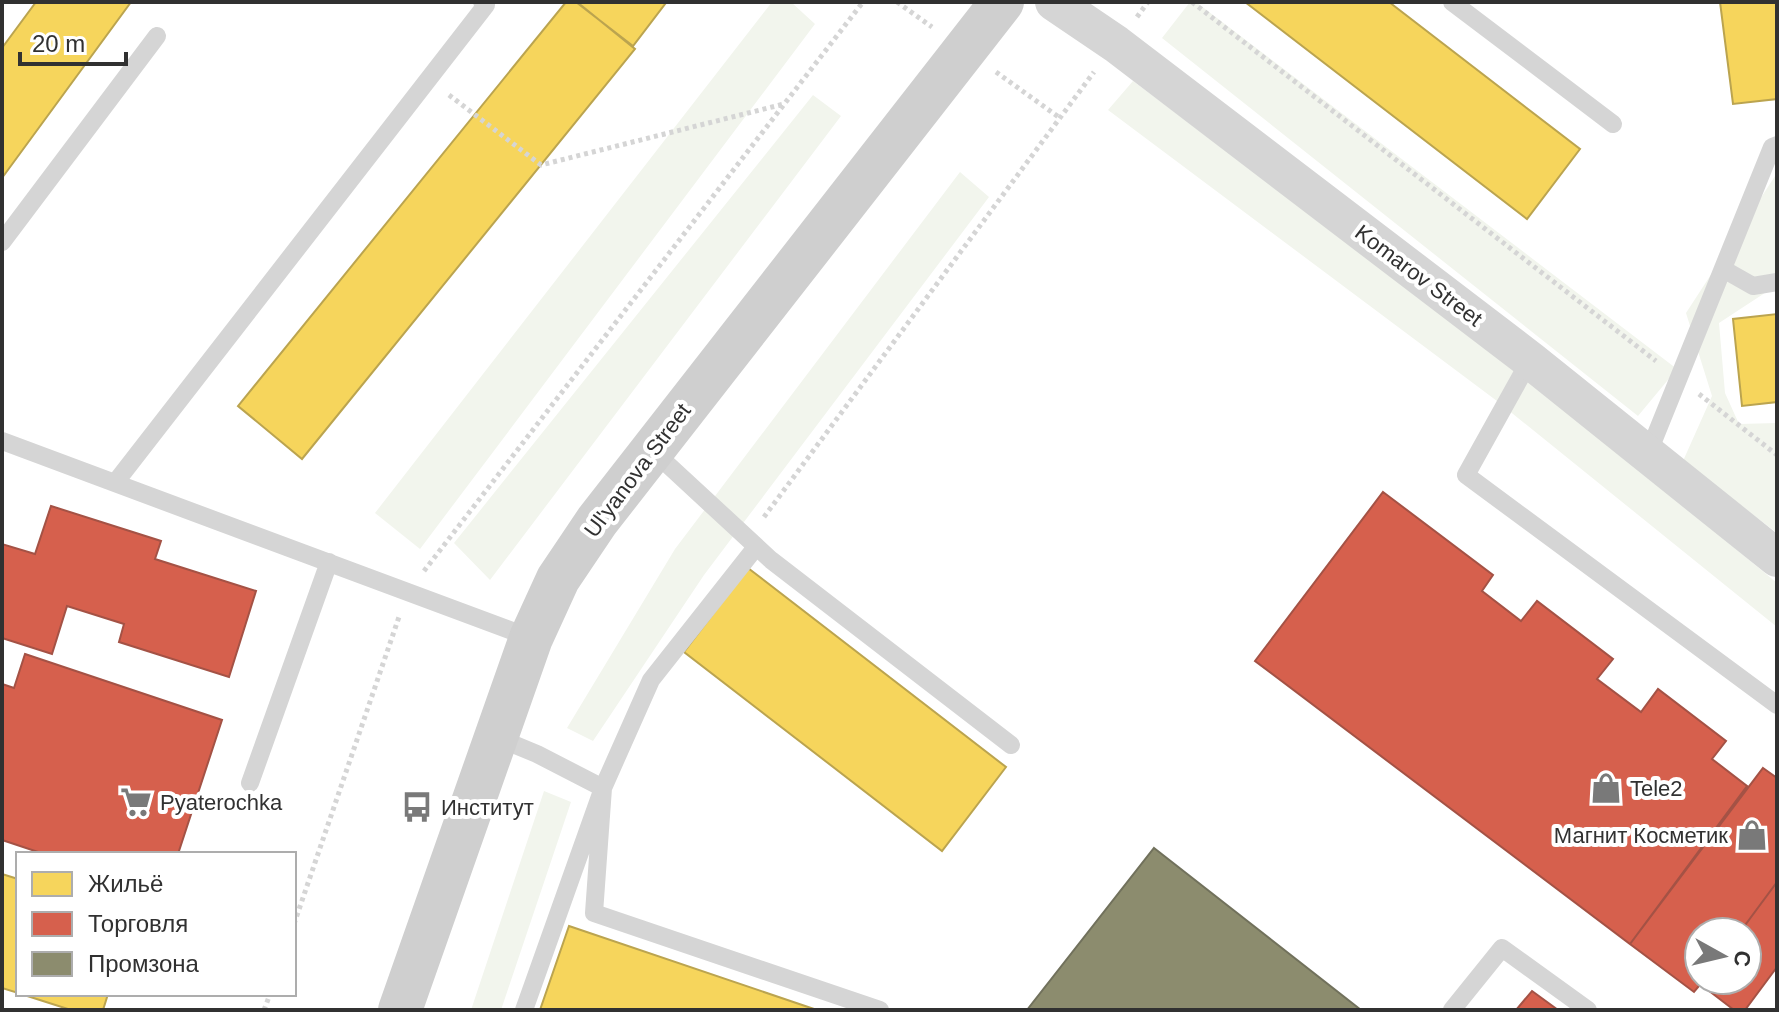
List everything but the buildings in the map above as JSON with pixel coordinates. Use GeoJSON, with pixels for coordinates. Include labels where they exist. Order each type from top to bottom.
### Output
{"type":"FeatureCollection","features":[{"type":"Feature","properties":{"kind":"main road","name":"Ul'yanova Street"},"geometry":{"type":"LineString","coordinates":[[400,1010],[531,638],[558,579],[652,449],[1002,2]]}},
{"type":"Feature","properties":{"kind":"street","name":"Komarov Street"},"geometry":{"type":"LineString","coordinates":[[1054,2],[1116,44],[1530,360],[1777,558]]}},
{"type":"Feature","properties":{"kind":"lane"},"geometry":{"type":"LineString","coordinates":[[115,483],[486,5],[482,2]]}},
{"type":"Feature","properties":{"kind":"lane"},"geometry":{"type":"LineString","coordinates":[[1452,2],[1613,124]]}},
{"type":"Feature","properties":{"kind":"lane"},"geometry":{"type":"LineString","coordinates":[[2,242],[157,36]]}},
{"type":"Feature","properties":{"kind":"lane"},"geometry":{"type":"LineString","coordinates":[[1648,454],[1772,147],[1777,145]]}},
{"type":"Feature","properties":{"kind":"lane"},"geometry":{"type":"LineString","coordinates":[[1723,269],[1753,286],[1777,282]]}},
{"type":"Feature","properties":{"kind":"lane"},"geometry":{"type":"LineString","coordinates":[[1530,360],[1466,475],[1777,705]]}},
{"type":"Feature","properties":{"kind":"lane"},"geometry":{"type":"LineString","coordinates":[[2,441],[531,638]]}},
{"type":"Feature","properties":{"kind":"lane"},"geometry":{"type":"LineString","coordinates":[[652,449],[771,560],[1011,745]]}},
{"type":"Feature","properties":{"kind":"lane"},"geometry":{"type":"LineString","coordinates":[[524,1010],[603,788],[651,680],[752,543]]}},
{"type":"Feature","properties":{"kind":"lane"},"geometry":{"type":"LineString","coordinates":[[250,783],[329,562]]}},
{"type":"Feature","properties":{"kind":"lane"},"geometry":{"type":"LineString","coordinates":[[496,737],[603,788]]}},
{"type":"Feature","properties":{"kind":"lane"},"geometry":{"type":"LineString","coordinates":[[603,788],[594,913],[880,1010]]}},
{"type":"Feature","properties":{"kind":"lane"},"geometry":{"type":"LineString","coordinates":[[1452,1010],[1502,948],[1588,1010]]}},
{"type":"Feature","properties":{"kind":"path"},"geometry":{"type":"LineString","coordinates":[[296,918],[408,591],[863,2]]}},
{"type":"Feature","properties":{"kind":"path"},"geometry":{"type":"LineString","coordinates":[[752,543],[1148,2]]}},
{"type":"Feature","properties":{"kind":"path"},"geometry":{"type":"LineString","coordinates":[[1192,2],[1777,455]]}},
{"type":"Feature","properties":{"kind":"path"},"geometry":{"type":"LineString","coordinates":[[429,79],[541,165],[785,104]]}},
{"type":"Feature","properties":{"kind":"shaded area"},"geometry":{"type":"Polygon","coordinates":[[[772,2],[791,2],[815,24],[420,549],[375,513],[772,2]]]}},
{"type":"Feature","properties":{"kind":"shaded area"},"geometry":{"type":"Polygon","coordinates":[[[1190,2],[1196,2],[1677,369],[1638,416],[1162,38],[1190,2]]]}},
{"type":"Feature","properties":{"kind":"shaded area"},"geometry":{"type":"Polygon","coordinates":[[[1133,81],[1523,373],[1777,583],[1777,627],[1497,401],[1108,110],[1133,81]]]}},
{"type":"Feature","properties":{"kind":"shaded area"},"geometry":{"type":"Polygon","coordinates":[[[813,95],[841,116],[490,580],[454,543],[813,95]]]}},
{"type":"Feature","properties":{"kind":"shaded area"},"geometry":{"type":"Polygon","coordinates":[[[960,172],[989,197],[704,575],[593,741],[567,728],[675,549],[960,172]]]}},
{"type":"Feature","properties":{"kind":"shaded area"},"geometry":{"type":"Polygon","coordinates":[[[1777,173],[1777,285],[1719,323],[1725,393],[1739,424],[1777,423],[1777,533],[1683,461],[1712,396],[1686,313],[1777,173]]]}},
{"type":"Feature","properties":{"kind":"shaded area"},"geometry":{"type":"Polygon","coordinates":[[[544,791],[571,802],[501,1010],[471,1010],[544,791]]]}},
{"type":"Feature","properties":{"kind":"place","name":"Tele2"},"geometry":{"type":"Point","coordinates":[1606,788]}},
{"type":"Feature","properties":{"kind":"place","name":"Pyaterochka"},"geometry":{"type":"Point","coordinates":[136,802]}},
{"type":"Feature","properties":{"kind":"place","name":"Институт"},"geometry":{"type":"Point","coordinates":[417,807]}},
{"type":"Feature","properties":{"kind":"place","name":"Магнит Косметик"},"geometry":{"type":"Point","coordinates":[1752,835]}}]}
